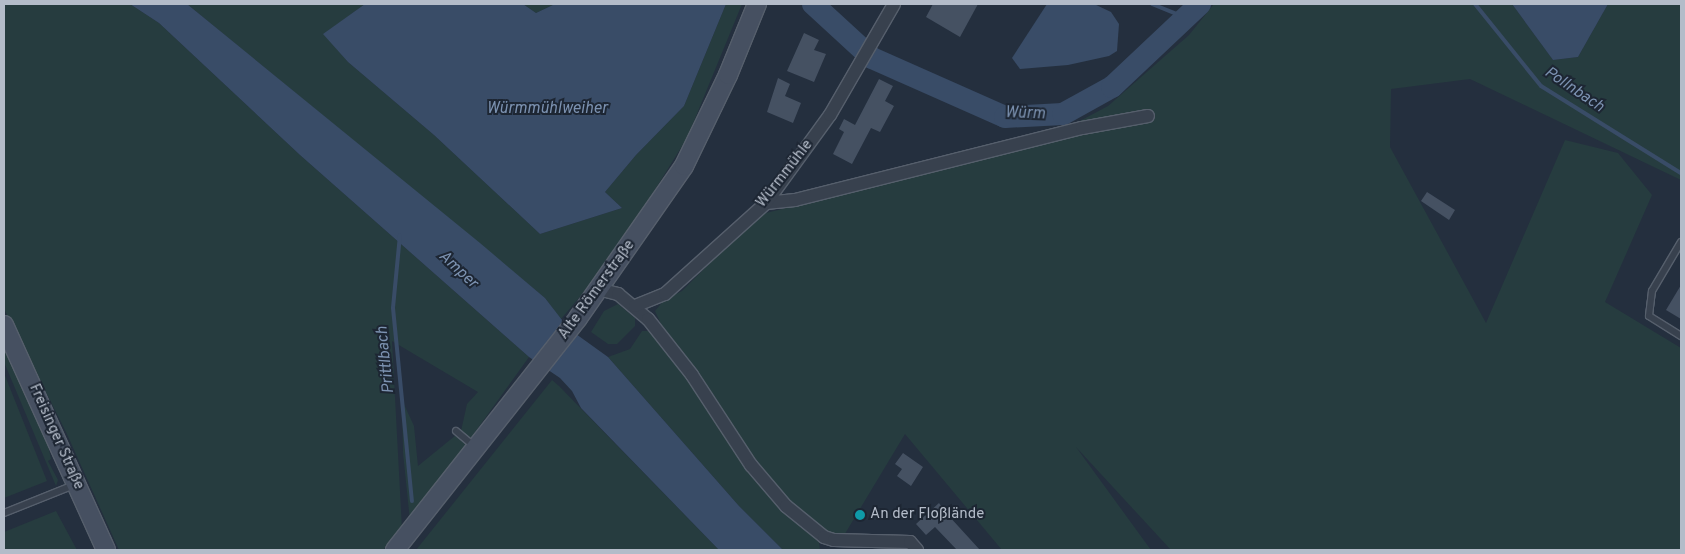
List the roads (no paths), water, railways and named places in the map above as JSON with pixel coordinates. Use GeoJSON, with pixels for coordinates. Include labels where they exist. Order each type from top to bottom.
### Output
{"type":"FeatureCollection","features":[{"type":"Feature","properties":{"kind":"main road","name":"Alte Römerstraße"},"geometry":{"type":"LineString","coordinates":[[395,550],[477,449],[578,318],[684,166],[728,75],[757,4]]}},
{"type":"Feature","properties":{"kind":"main road","name":"Freisinger Straße"},"geometry":{"type":"LineString","coordinates":[[4,325],[106,550]]}},
{"type":"Feature","properties":{"kind":"street","name":"Würmmühle"},"geometry":{"type":"LineString","coordinates":[[635,306],[664,294],[766,203],[830,115],[875,42],[894,4]]}},
{"type":"Feature","properties":{"kind":"street"},"geometry":{"type":"LineString","coordinates":[[766,203],[794,200],[1082,128],[1148,116]]}},
{"type":"Feature","properties":{"kind":"street"},"geometry":{"type":"LineString","coordinates":[[598,289],[618,294],[635,306],[692,375],[751,465],[786,506],[824,537],[834,540],[910,542],[917,550]]}},
{"type":"Feature","properties":{"kind":"lane"},"geometry":{"type":"LineString","coordinates":[[1681,242],[1652,291],[1649,316],[1681,336]]}},
{"type":"Feature","properties":{"kind":"lane"},"geometry":{"type":"LineString","coordinates":[[456,430],[477,449]]}},
{"type":"Feature","properties":{"kind":"lane"},"geometry":{"type":"LineString","coordinates":[[4,512],[77,484]]}},
{"type":"Feature","properties":{"kind":"water","name":"Amper"},"geometry":{"type":"Polygon","coordinates":[[[130,4],[187,4],[480,243],[545,298],[569,329],[608,357],[739,506],[783,550],[719,550],[581,408],[572,391],[560,378],[529,357],[300,155],[159,23],[130,4]]]}},
{"type":"Feature","properties":{"kind":"water","name":"Würmmühlweiher"},"geometry":{"type":"Polygon","coordinates":[[[365,4],[523,4],[536,13],[555,4],[726,4],[684,106],[636,155],[605,192],[622,208],[540,234],[434,135],[348,62],[323,34],[365,4]]]}},
{"type":"Feature","properties":{"kind":"water"},"geometry":{"type":"Polygon","coordinates":[[[1047,4],[1094,4],[1111,12],[1119,24],[1117,51],[1109,56],[1068,65],[1020,69],[1012,58],[1047,4]]]}},
{"type":"Feature","properties":{"kind":"water"},"geometry":{"type":"Polygon","coordinates":[[[1512,4],[1608,4],[1578,57],[1553,60],[1512,4]]]}},
{"type":"Feature","properties":{"kind":"waterway","name":"Würm"},"geometry":{"type":"LineString","coordinates":[[813,4],[872,58],[1005,117],[1063,114],[1112,87],[1200,4]]}},
{"type":"Feature","properties":{"kind":"waterway"},"geometry":{"type":"LineString","coordinates":[[1152,4],[1185,17]]}},
{"type":"Feature","properties":{"kind":"waterway","name":"Pollnbach"},"geometry":{"type":"LineString","coordinates":[[1475,4],[1541,86],[1681,173]]}},
{"type":"Feature","properties":{"kind":"waterway","name":"Prittlbach"},"geometry":{"type":"LineString","coordinates":[[400,235],[393,308],[412,501]]}},
{"type":"Feature","properties":{"kind":"place","name":"An der Floßlände"},"geometry":{"type":"Point","coordinates":[860,515]}}]}
